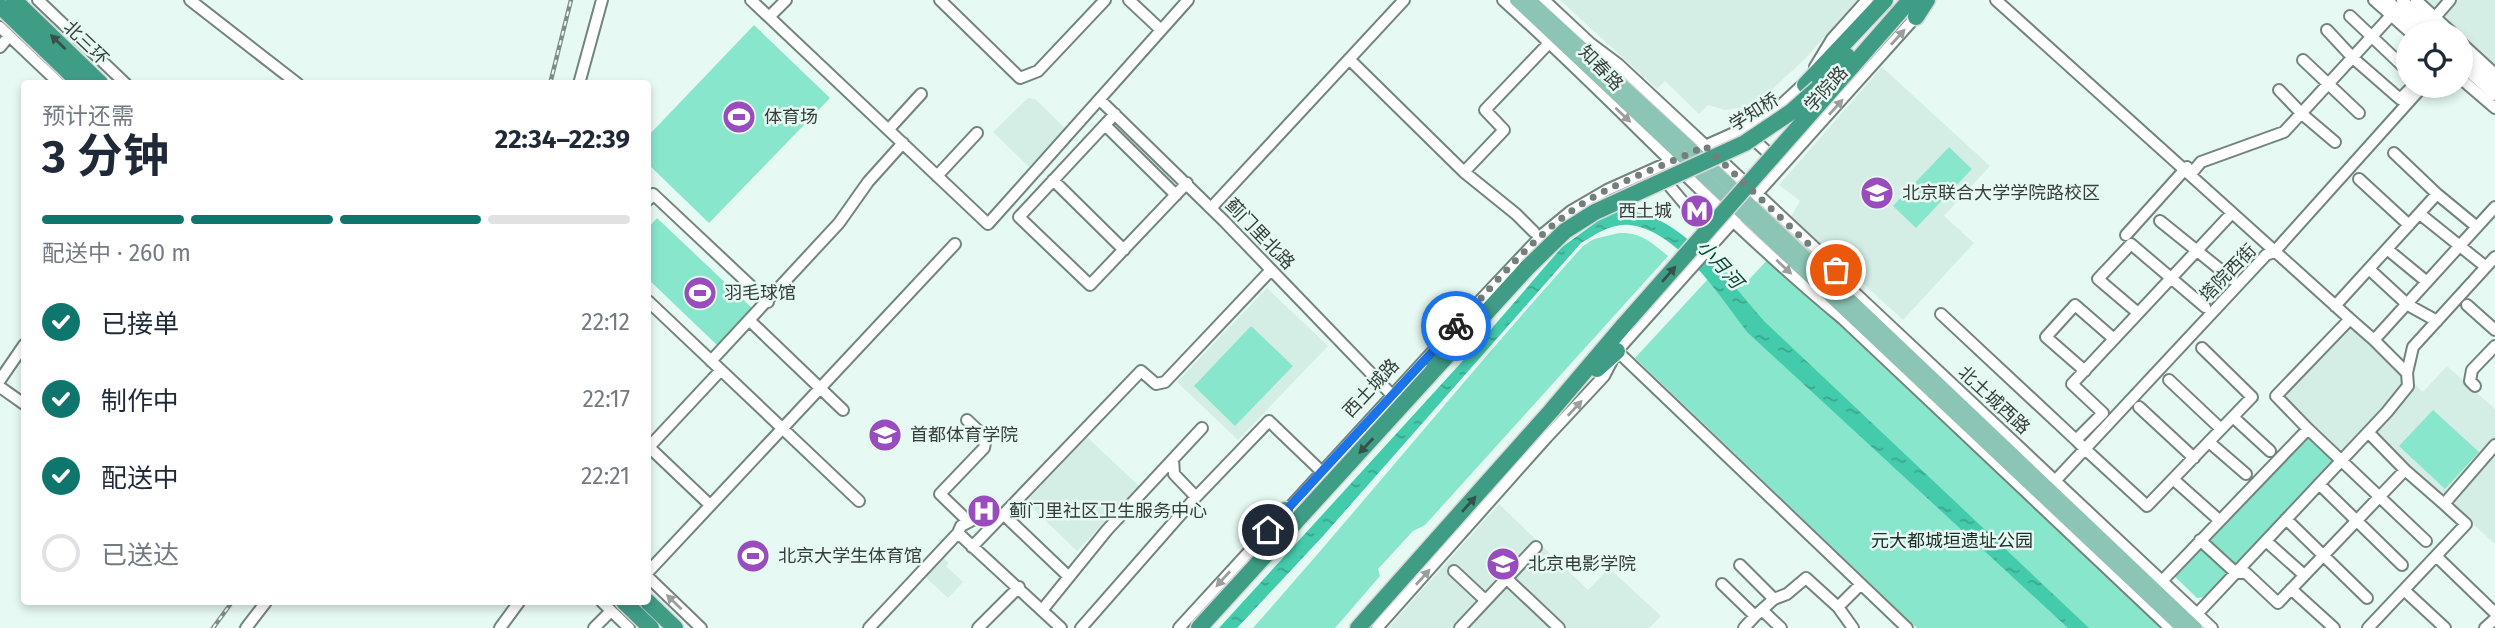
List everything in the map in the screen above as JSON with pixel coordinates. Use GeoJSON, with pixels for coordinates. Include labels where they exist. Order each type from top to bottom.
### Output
{"type":"FeatureCollection","features":[{"type":"Feature","properties":{"kind":"highway","name":"北三环"},"geometry":{"type":"LineString","coordinates":[[14,0],[97,80]]}},
{"type":"Feature","properties":{"kind":"highway"},"geometry":{"type":"LineString","coordinates":[[1816,90],[1885,0]]}},
{"type":"Feature","properties":{"kind":"highway","name":"学院路"},"geometry":{"type":"LineString","coordinates":[[1816,90],[1898,0]]}},
{"type":"Feature","properties":{"kind":"highway","name":"学院路"},"geometry":{"type":"LineString","coordinates":[[1816,90],[1910,0]]}},
{"type":"Feature","properties":{"kind":"highway"},"geometry":{"type":"LineString","coordinates":[[1916,17],[1929,0]]}},
{"type":"Feature","properties":{"kind":"highway","name":"北三环"},"geometry":{"type":"LineString","coordinates":[[0,6],[79,80]]}},
{"type":"Feature","properties":{"kind":"highway","name":"学知桥"},"geometry":{"type":"LineString","coordinates":[[1527,268],[1565,231],[1595,212],[1745,143],[1791,112],[1816,90]]}},
{"type":"Feature","properties":{"kind":"highway","name":"学知桥"},"geometry":{"type":"LineString","coordinates":[[1551,411],[1816,90]]}},
{"type":"Feature","properties":{"kind":"highway","name":"西土城路"},"geometry":{"type":"LineString","coordinates":[[1199,628],[1527,268]]}},
{"type":"Feature","properties":{"kind":"highway"},"geometry":{"type":"LineString","coordinates":[[1394,416],[1462,320]]}},
{"type":"Feature","properties":{"kind":"highway"},"geometry":{"type":"LineString","coordinates":[[1358,628],[1551,411],[1618,351]]}},
{"type":"Feature","properties":{"kind":"highway"},"geometry":{"type":"LineString","coordinates":[[1270,550],[1285,510]]}},
{"type":"Feature","properties":{"kind":"highway"},"geometry":{"type":"LineString","coordinates":[[651,605],[675,628]]}},
{"type":"Feature","properties":{"kind":"highway"},"geometry":{"type":"LineString","coordinates":[[617,606],[652,628]]}},
{"type":"Feature","properties":{"kind":"main road","name":"知春路"},"geometry":{"type":"LineString","coordinates":[[1516,0],[1689,154]]}},
{"type":"Feature","properties":{"kind":"main road","name":"知春路"},"geometry":{"type":"LineString","coordinates":[[1530,0],[1689,154]]}},
{"type":"Feature","properties":{"kind":"main road"},"geometry":{"type":"LineString","coordinates":[[1689,154],[1745,208]]}},
{"type":"Feature","properties":{"kind":"main road","name":"北土城西路"},"geometry":{"type":"LineString","coordinates":[[1745,208],[2182,628]]}},
{"type":"Feature","properties":{"kind":"main road","name":"北土城西路"},"geometry":{"type":"LineString","coordinates":[[1745,208],[2196,628]]}},
{"type":"Feature","properties":{"kind":"street"},"geometry":{"type":"LineString","coordinates":[[0,47],[3,31],[36,0],[122,80]]}},
{"type":"Feature","properties":{"kind":"street"},"geometry":{"type":"LineString","coordinates":[[190,0],[293,80]]}},
{"type":"Feature","properties":{"kind":"street"},"geometry":{"type":"LineString","coordinates":[[580,80],[602,0]]}},
{"type":"Feature","properties":{"kind":"street"},"geometry":{"type":"LineString","coordinates":[[751,0],[988,225],[1188,0]]}},
{"type":"Feature","properties":{"kind":"street"},"geometry":{"type":"LineString","coordinates":[[769,17],[786,0]]}},
{"type":"Feature","properties":{"kind":"street"},"geometry":{"type":"LineString","coordinates":[[940,0],[1020,78],[1038,71],[1105,0]]}},
{"type":"Feature","properties":{"kind":"street"},"geometry":{"type":"LineString","coordinates":[[1129,0],[1161,30]]}},
{"type":"Feature","properties":{"kind":"street"},"geometry":{"type":"LineString","coordinates":[[1211,208],[1404,0]]}},
{"type":"Feature","properties":{"kind":"street","name":"知春路"},"geometry":{"type":"LineString","coordinates":[[1503,0],[1550,42],[1617,110],[1689,154]]}},
{"type":"Feature","properties":{"kind":"street","name":"知春路"},"geometry":{"type":"LineString","coordinates":[[1544,0],[1590,43],[1623,69],[1689,154]]}},
{"type":"Feature","properties":{"kind":"street","name":"学院路"},"geometry":{"type":"LineString","coordinates":[[1689,154],[1743,129],[1781,105],[1816,90],[1832,39],[1867,0]]}},
{"type":"Feature","properties":{"kind":"street"},"geometry":{"type":"LineString","coordinates":[[1996,0],[2374,340],[2407,373]]}},
{"type":"Feature","properties":{"kind":"street"},"geometry":{"type":"LineString","coordinates":[[2374,0],[2422,21]]}},
{"type":"Feature","properties":{"kind":"street"},"geometry":{"type":"LineString","coordinates":[[2387,0],[2397,8]]}},
{"type":"Feature","properties":{"kind":"street"},"geometry":{"type":"LineString","coordinates":[[2416,0],[2428,21]]}},
{"type":"Feature","properties":{"kind":"street"},"geometry":{"type":"LineString","coordinates":[[2433,21],[2450,0]]}},
{"type":"Feature","properties":{"kind":"street"},"geometry":{"type":"LineString","coordinates":[[2126,235],[2201,162],[2284,132],[2397,8]]}},
{"type":"Feature","properties":{"kind":"street"},"geometry":{"type":"LineString","coordinates":[[2350,16],[2396,60]]}},
{"type":"Feature","properties":{"kind":"street","name":"学院路"},"geometry":{"type":"LineString","coordinates":[[1745,208],[1916,17]]}},
{"type":"Feature","properties":{"kind":"street"},"geometry":{"type":"LineString","coordinates":[[2327,30],[2353,58],[2396,96]]}},
{"type":"Feature","properties":{"kind":"street"},"geometry":{"type":"LineString","coordinates":[[3,31],[56,80]]}},
{"type":"Feature","properties":{"kind":"street"},"geometry":{"type":"LineString","coordinates":[[1464,172],[1504,130],[1485,110],[1550,42]]}},
{"type":"Feature","properties":{"kind":"street"},"geometry":{"type":"LineString","coordinates":[[2473,53],[2495,74]]}},
{"type":"Feature","properties":{"kind":"street"},"geometry":{"type":"LineString","coordinates":[[1349,60],[1464,172],[1534,232]]}},
{"type":"Feature","properties":{"kind":"street"},"geometry":{"type":"LineString","coordinates":[[2303,60],[2359,113]]}},
{"type":"Feature","properties":{"kind":"street"},"geometry":{"type":"LineString","coordinates":[[87,80],[104,63]]}},
{"type":"Feature","properties":{"kind":"street"},"geometry":{"type":"LineString","coordinates":[[2473,64],[2495,83]]}},
{"type":"Feature","properties":{"kind":"street"},"geometry":{"type":"LineString","coordinates":[[2473,76],[2495,95]]}},
{"type":"Feature","properties":{"kind":"street"},"geometry":{"type":"LineString","coordinates":[[2473,89],[2495,108]]}},
{"type":"Feature","properties":{"kind":"street"},"geometry":{"type":"LineString","coordinates":[[2279,90],[2301,114],[2335,142]]}},
{"type":"Feature","properties":{"kind":"street"},"geometry":{"type":"LineString","coordinates":[[889,129],[920,94]]}},
{"type":"Feature","properties":{"kind":"street","name":"塔院西街"},"geometry":{"type":"LineString","coordinates":[[2055,481],[2266,255],[2274,252],[2412,98]]}},
{"type":"Feature","properties":{"kind":"street","name":"蓟门里北路"},"geometry":{"type":"LineString","coordinates":[[1100,100],[1211,208],[1391,394]]}},
{"type":"Feature","properties":{"kind":"street"},"geometry":{"type":"LineString","coordinates":[[1115,114],[1019,217],[1090,285],[1187,183]]}},
{"type":"Feature","properties":{"kind":"street"},"geometry":{"type":"LineString","coordinates":[[1105,125],[1176,195]]}},
{"type":"Feature","properties":{"kind":"street"},"geometry":{"type":"LineString","coordinates":[[1743,129],[1783,166]]}},
{"type":"Feature","properties":{"kind":"street"},"geometry":{"type":"LineString","coordinates":[[937,176],[977,133]]}},
{"type":"Feature","properties":{"kind":"street"},"geometry":{"type":"LineString","coordinates":[[711,361],[839,223],[868,182],[903,143]]}},
{"type":"Feature","properties":{"kind":"street"},"geometry":{"type":"LineString","coordinates":[[2394,153],[2477,227]]}},
{"type":"Feature","properties":{"kind":"street"},"geometry":{"type":"LineString","coordinates":[[1689,154],[1745,208],[1806,288],[1843,319],[2170,628]]}},
{"type":"Feature","properties":{"kind":"street","name":"西土城路"},"geometry":{"type":"LineString","coordinates":[[1179,628],[1391,394],[1543,234],[1571,211],[1607,190],[1689,154]]}},
{"type":"Feature","properties":{"kind":"street"},"geometry":{"type":"LineString","coordinates":[[2187,173],[2199,155]]}},
{"type":"Feature","properties":{"kind":"street"},"geometry":{"type":"LineString","coordinates":[[1655,170],[1715,243]]}},
{"type":"Feature","properties":{"kind":"street"},"geometry":{"type":"LineString","coordinates":[[2359,179],[2409,225]]}},
{"type":"Feature","properties":{"kind":"street"},"geometry":{"type":"LineString","coordinates":[[1053,180],[1124,250]]}},
{"type":"Feature","properties":{"kind":"street"},"geometry":{"type":"LineString","coordinates":[[651,196],[653,194],[768,302]]}},
{"type":"Feature","properties":{"kind":"street"},"geometry":{"type":"LineString","coordinates":[[2335,306],[2437,194]]}},
{"type":"Feature","properties":{"kind":"street"},"geometry":{"type":"LineString","coordinates":[[2374,340],[2495,207]]}},
{"type":"Feature","properties":{"kind":"street"},"geometry":{"type":"LineString","coordinates":[[1377,628],[1605,376],[1618,351],[1745,208]]}},
{"type":"Feature","properties":{"kind":"street","name":"北土城西路"},"geometry":{"type":"LineString","coordinates":[[1745,208],[1828,260],[1854,292],[2212,628]]}},
{"type":"Feature","properties":{"kind":"street"},"geometry":{"type":"LineString","coordinates":[[2076,440],[2103,413],[2072,384],[2232,213]]}},
{"type":"Feature","properties":{"kind":"street"},"geometry":{"type":"LineString","coordinates":[[2420,214],[2486,267]]}},
{"type":"Feature","properties":{"kind":"street"},"geometry":{"type":"LineString","coordinates":[[2161,221],[2232,279]]}},
{"type":"Feature","properties":{"kind":"street"},"geometry":{"type":"LineString","coordinates":[[651,571],[955,244]]}},
{"type":"Feature","properties":{"kind":"street"},"geometry":{"type":"LineString","coordinates":[[2138,313],[2098,279],[2131,244],[2205,307]]}},
{"type":"Feature","properties":{"kind":"street"},"geometry":{"type":"LineString","coordinates":[[2387,249],[2427,282]]}},
{"type":"Feature","properties":{"kind":"street"},"geometry":{"type":"LineString","coordinates":[[2197,614],[2408,386],[2407,373],[2413,347],[2495,257]]}},
{"type":"Feature","properties":{"kind":"street"},"geometry":{"type":"LineString","coordinates":[[2369,269],[2408,305],[2437,321]]}},
{"type":"Feature","properties":{"kind":"street"},"geometry":{"type":"LineString","coordinates":[[972,547],[1140,371],[1156,384],[1165,382],[1271,270]]}},
{"type":"Feature","properties":{"kind":"street"},"geometry":{"type":"LineString","coordinates":[[651,304],[859,501]]}},
{"type":"Feature","properties":{"kind":"street"},"geometry":{"type":"LineString","coordinates":[[2085,371],[2046,337],[2075,305],[2114,339]]}},
{"type":"Feature","properties":{"kind":"street"},"geometry":{"type":"LineString","coordinates":[[2467,305],[2495,330]]}},
{"type":"Feature","properties":{"kind":"street"},"geometry":{"type":"LineString","coordinates":[[1941,314],[2147,506],[2252,397],[2202,348]]}},
{"type":"Feature","properties":{"kind":"street"},"geometry":{"type":"LineString","coordinates":[[2350,319],[2276,396],[2426,541]]}},
{"type":"Feature","properties":{"kind":"street"},"geometry":{"type":"LineString","coordinates":[[750,321],[843,410]]}},
{"type":"Feature","properties":{"kind":"street"},"geometry":{"type":"LineString","coordinates":[[0,380],[21,349]]}},
{"type":"Feature","properties":{"kind":"street"},"geometry":{"type":"LineString","coordinates":[[1618,351],[1907,628]]}},
{"type":"Feature","properties":{"kind":"street"},"geometry":{"type":"LineString","coordinates":[[2474,386],[2470,381],[2472,370],[2492,354]]}},
{"type":"Feature","properties":{"kind":"street"},"geometry":{"type":"LineString","coordinates":[[651,445],[721,370]]}},
{"type":"Feature","properties":{"kind":"street"},"geometry":{"type":"LineString","coordinates":[[2169,380],[2221,429]]}},
{"type":"Feature","properties":{"kind":"street"},"geometry":{"type":"LineString","coordinates":[[0,387],[21,402]]}},
{"type":"Feature","properties":{"kind":"street"},"geometry":{"type":"LineString","coordinates":[[2139,407],[2194,458]]}},
{"type":"Feature","properties":{"kind":"street"},"geometry":{"type":"LineString","coordinates":[[2233,417],[2270,451]]}},
{"type":"Feature","properties":{"kind":"street"},"geometry":{"type":"LineString","coordinates":[[967,420],[986,438],[984,448],[940,494],[969,522]]}},
{"type":"Feature","properties":{"kind":"street"},"geometry":{"type":"LineString","coordinates":[[1082,628],[1196,496],[1269,421],[1321,471]]}},
{"type":"Feature","properties":{"kind":"street"},"geometry":{"type":"LineString","coordinates":[[1043,610],[1107,530],[1202,428]]}},
{"type":"Feature","properties":{"kind":"street"},"geometry":{"type":"LineString","coordinates":[[2162,581],[2308,429]]}},
{"type":"Feature","properties":{"kind":"street"},"geometry":{"type":"LineString","coordinates":[[2368,432],[2405,470],[2466,524],[2368,628]]}},
{"type":"Feature","properties":{"kind":"street"},"geometry":{"type":"LineString","coordinates":[[2209,442],[2246,474]]}},
{"type":"Feature","properties":{"kind":"street"},"geometry":{"type":"LineString","coordinates":[[2444,504],[2495,445]]}},
{"type":"Feature","properties":{"kind":"street"},"geometry":{"type":"LineString","coordinates":[[651,449],[710,505]]}},
{"type":"Feature","properties":{"kind":"street"},"geometry":{"type":"LineString","coordinates":[[1173,459],[1174,474],[1196,496]]}},
{"type":"Feature","properties":{"kind":"street"},"geometry":{"type":"LineString","coordinates":[[2200,540],[2236,573],[2246,573],[2278,603],[2405,470]]}},
{"type":"Feature","properties":{"kind":"street"},"geometry":{"type":"LineString","coordinates":[[2173,479],[2219,520]]}},
{"type":"Feature","properties":{"kind":"street"},"geometry":{"type":"LineString","coordinates":[[2319,484],[2402,565]]}},
{"type":"Feature","properties":{"kind":"street"},"geometry":{"type":"LineString","coordinates":[[1003,514],[1069,577]]}},
{"type":"Feature","properties":{"kind":"street"},"geometry":{"type":"LineString","coordinates":[[869,628],[958,533],[961,526],[980,516],[992,526]]}},
{"type":"Feature","properties":{"kind":"street"},"geometry":{"type":"LineString","coordinates":[[2286,519],[2367,598]]}},
{"type":"Feature","properties":{"kind":"street"},"geometry":{"type":"LineString","coordinates":[[958,533],[1061,628]]}},
{"type":"Feature","properties":{"kind":"street"},"geometry":{"type":"LineString","coordinates":[[2266,541],[2304,575]]}},
{"type":"Feature","properties":{"kind":"street"},"geometry":{"type":"LineString","coordinates":[[1477,628],[1464,624],[1536,547]]}},
{"type":"Feature","properties":{"kind":"street"},"geometry":{"type":"LineString","coordinates":[[2436,556],[2495,613]]}},
{"type":"Feature","properties":{"kind":"street"},"geometry":{"type":"LineString","coordinates":[[1740,565],[1774,599]]}},
{"type":"Feature","properties":{"kind":"street"},"geometry":{"type":"LineString","coordinates":[[1454,571],[1485,600]]}},
{"type":"Feature","properties":{"kind":"street"},"geometry":{"type":"LineString","coordinates":[[651,577],[701,628]]}},
{"type":"Feature","properties":{"kind":"street"},"geometry":{"type":"LineString","coordinates":[[1506,578],[1559,628]]}},
{"type":"Feature","properties":{"kind":"street"},"geometry":{"type":"LineString","coordinates":[[1753,621],[1774,599],[1787,594],[1806,578],[1838,607],[1853,628]]}},
{"type":"Feature","properties":{"kind":"street"},"geometry":{"type":"LineString","coordinates":[[1722,584],[1753,621],[1781,628]]}},
{"type":"Feature","properties":{"kind":"street"},"geometry":{"type":"LineString","coordinates":[[1838,607],[1861,584]]}},
{"type":"Feature","properties":{"kind":"street"},"geometry":{"type":"LineString","coordinates":[[978,628],[1019,587]]}},
{"type":"Feature","properties":{"kind":"street"},"geometry":{"type":"LineString","coordinates":[[2291,589],[2334,628]]}},
{"type":"Feature","properties":{"kind":"street"},"geometry":{"type":"LineString","coordinates":[[2404,590],[2445,628]]}},
{"type":"Feature","properties":{"kind":"street"},"geometry":{"type":"LineString","coordinates":[[246,628],[265,605]]}},
{"type":"Feature","properties":{"kind":"street"},"geometry":{"type":"LineString","coordinates":[[499,628],[517,605]]}},
{"type":"Feature","properties":{"kind":"street"},"geometry":{"type":"LineString","coordinates":[[594,628],[617,606],[629,628]]}},
{"type":"Feature","properties":{"kind":"street"},"geometry":{"type":"LineString","coordinates":[[2485,628],[2495,619]]}},
{"type":"Feature","properties":{"kind":"shaded area"},"geometry":{"type":"Polygon","coordinates":[[[1560,0],[1857,0],[1805,59],[1769,92],[1745,107],[1725,110],[1708,105],[1699,114],[1665,81],[1657,89],[1560,0]]]}},
{"type":"Feature","properties":{"kind":"shaded area"},"geometry":{"type":"Polygon","coordinates":[[[2421,0],[2495,0],[2495,67],[2473,46],[2473,21],[2446,21],[2421,0]]]}},
{"type":"Feature","properties":{"kind":"shaded area","name":"北京联合大学学院路校区"},"geometry":{"type":"Polygon","coordinates":[[[1882,67],[1990,166],[1944,216],[1974,243],[1903,320],[1791,217],[1800,201],[1779,185],[1882,67]]]}},
{"type":"Feature","properties":{"kind":"shaded area"},"geometry":{"type":"Polygon","coordinates":[[[1028,98],[1035,99],[1066,129],[1029,167],[993,132],[1028,98]]]}},
{"type":"Feature","properties":{"kind":"shaded area"},"geometry":{"type":"Polygon","coordinates":[[[1267,288],[1328,346],[1238,440],[1177,382],[1267,288]]]}},
{"type":"Feature","properties":{"kind":"shaded area"},"geometry":{"type":"Polygon","coordinates":[[[2349,324],[2408,379],[2338,454],[2279,399],[2349,324]]]}},
{"type":"Feature","properties":{"kind":"shaded area"},"geometry":{"type":"Polygon","coordinates":[[[2447,366],[2495,409],[2495,544],[2372,433],[2416,385],[2423,392],[2447,366]]]}},
{"type":"Feature","properties":{"kind":"shaded area"},"geometry":{"type":"Polygon","coordinates":[[[1087,437],[1139,486],[1077,551],[1026,502],[1087,437]]]}},
{"type":"Feature","properties":{"kind":"shaded area","name":"北京电影学院"},"geometry":{"type":"Polygon","coordinates":[[[1499,504],[1588,590],[1609,568],[1661,616],[1649,628],[1388,628],[1499,504]]]}},
{"type":"Feature","properties":{"kind":"shaded area"},"geometry":{"type":"Polygon","coordinates":[[[941,556],[949,563],[946,566],[963,582],[948,598],[923,575],[941,556]]]}},
{"type":"Feature","properties":{"kind":"green space","name":"体育场"},"geometry":{"type":"Polygon","coordinates":[[[754,25],[830,98],[709,223],[651,167],[651,133],[754,25]]]}},
{"type":"Feature","properties":{"kind":"green space"},"geometry":{"type":"Polygon","coordinates":[[[1949,147],[1972,169],[1916,228],[1893,206],[1949,147]]]}},
{"type":"Feature","properties":{"kind":"green space","name":"羽毛球馆"},"geometry":{"type":"Polygon","coordinates":[[[657,218],[752,308],[717,345],[651,282],[651,225],[657,218]]]}},
{"type":"Feature","properties":{"kind":"green space"},"geometry":{"type":"Polygon","coordinates":[[[1619,233],[1640,236],[1668,256],[1425,525],[1413,531],[1378,569],[1380,576],[1335,628],[1253,628],[1583,246],[1594,239],[1619,233]]]}},
{"type":"Feature","properties":{"kind":"green space","name":"元大都城垣遗址公园"},"geometry":{"type":"Polygon","coordinates":[[[1771,256],[2170,628],[1917,628],[1635,358],[1720,266],[1742,287],[1771,256]]]}},
{"type":"Feature","properties":{"kind":"green space"},"geometry":{"type":"Polygon","coordinates":[[[1251,326],[1293,366],[1235,426],[1194,386],[1251,326]]]}},
{"type":"Feature","properties":{"kind":"green space"},"geometry":{"type":"Polygon","coordinates":[[[2433,410],[2479,452],[2445,489],[2399,446],[2433,410]]]}},
{"type":"Feature","properties":{"kind":"green space"},"geometry":{"type":"Polygon","coordinates":[[[2302,428],[2339,463],[2212,596],[2197,598],[2168,570],[2302,428]]]}},
{"type":"Feature","properties":{"kind":"water"},"geometry":{"type":"Polygon","coordinates":[[[1625,210],[1649,216],[1668,225],[1699,249],[1765,322],[2089,628],[2068,628],[1747,332],[1711,284],[1681,252],[1648,230],[1623,225],[1604,230],[1581,243],[1323,536],[1237,628],[1219,628],[1480,342],[1562,247],[1609,213],[1625,210]]]}},
{"type":"Feature","properties":{"kind":"railway"},"geometry":{"type":"LineString","coordinates":[[551,80],[571,0]]}},
{"type":"Feature","properties":{"kind":"railway"},"geometry":{"type":"LineString","coordinates":[[213,628],[230,605]]}},
{"type":"Feature","properties":{"kind":"way so far"},"geometry":{"type":"LineString","coordinates":[[1456,326],[1543,234],[1571,211],[1607,190],[1705,146],[1836,270]]}},
{"type":"Feature","properties":{"kind":"place","name":"体育场"},"geometry":{"type":"Point","coordinates":[739,117]}},
{"type":"Feature","properties":{"kind":"place","name":"北京联合大学学院路校区"},"geometry":{"type":"Point","coordinates":[1877,193]}},
{"type":"Feature","properties":{"kind":"place","name":"西土城"},"geometry":{"type":"Point","coordinates":[1697,211]}},
{"type":"Feature","properties":{"kind":"place","name":"羽毛球馆"},"geometry":{"type":"Point","coordinates":[700,293]}},
{"type":"Feature","properties":{"kind":"place","name":"首都体育学院"},"geometry":{"type":"Point","coordinates":[885,435]}},
{"type":"Feature","properties":{"kind":"place","name":"蓟门里社区卫生服务中心"},"geometry":{"type":"Point","coordinates":[984,511]}},
{"type":"Feature","properties":{"kind":"place","name":"北京大学生体育馆"},"geometry":{"type":"Point","coordinates":[753,556]}},
{"type":"Feature","properties":{"kind":"place","name":"北京电影学院"},"geometry":{"type":"Point","coordinates":[1503,564]}},
{"type":"Feature","properties":{"kind":"route"},"geometry":{"type":"LineString","coordinates":[[1268,530],[1456,326]]}},
{"type":"Feature","properties":{"kind":"water label","name":"小月河"},"geometry":{"type":"Point","coordinates":[1720,264]}}]}
